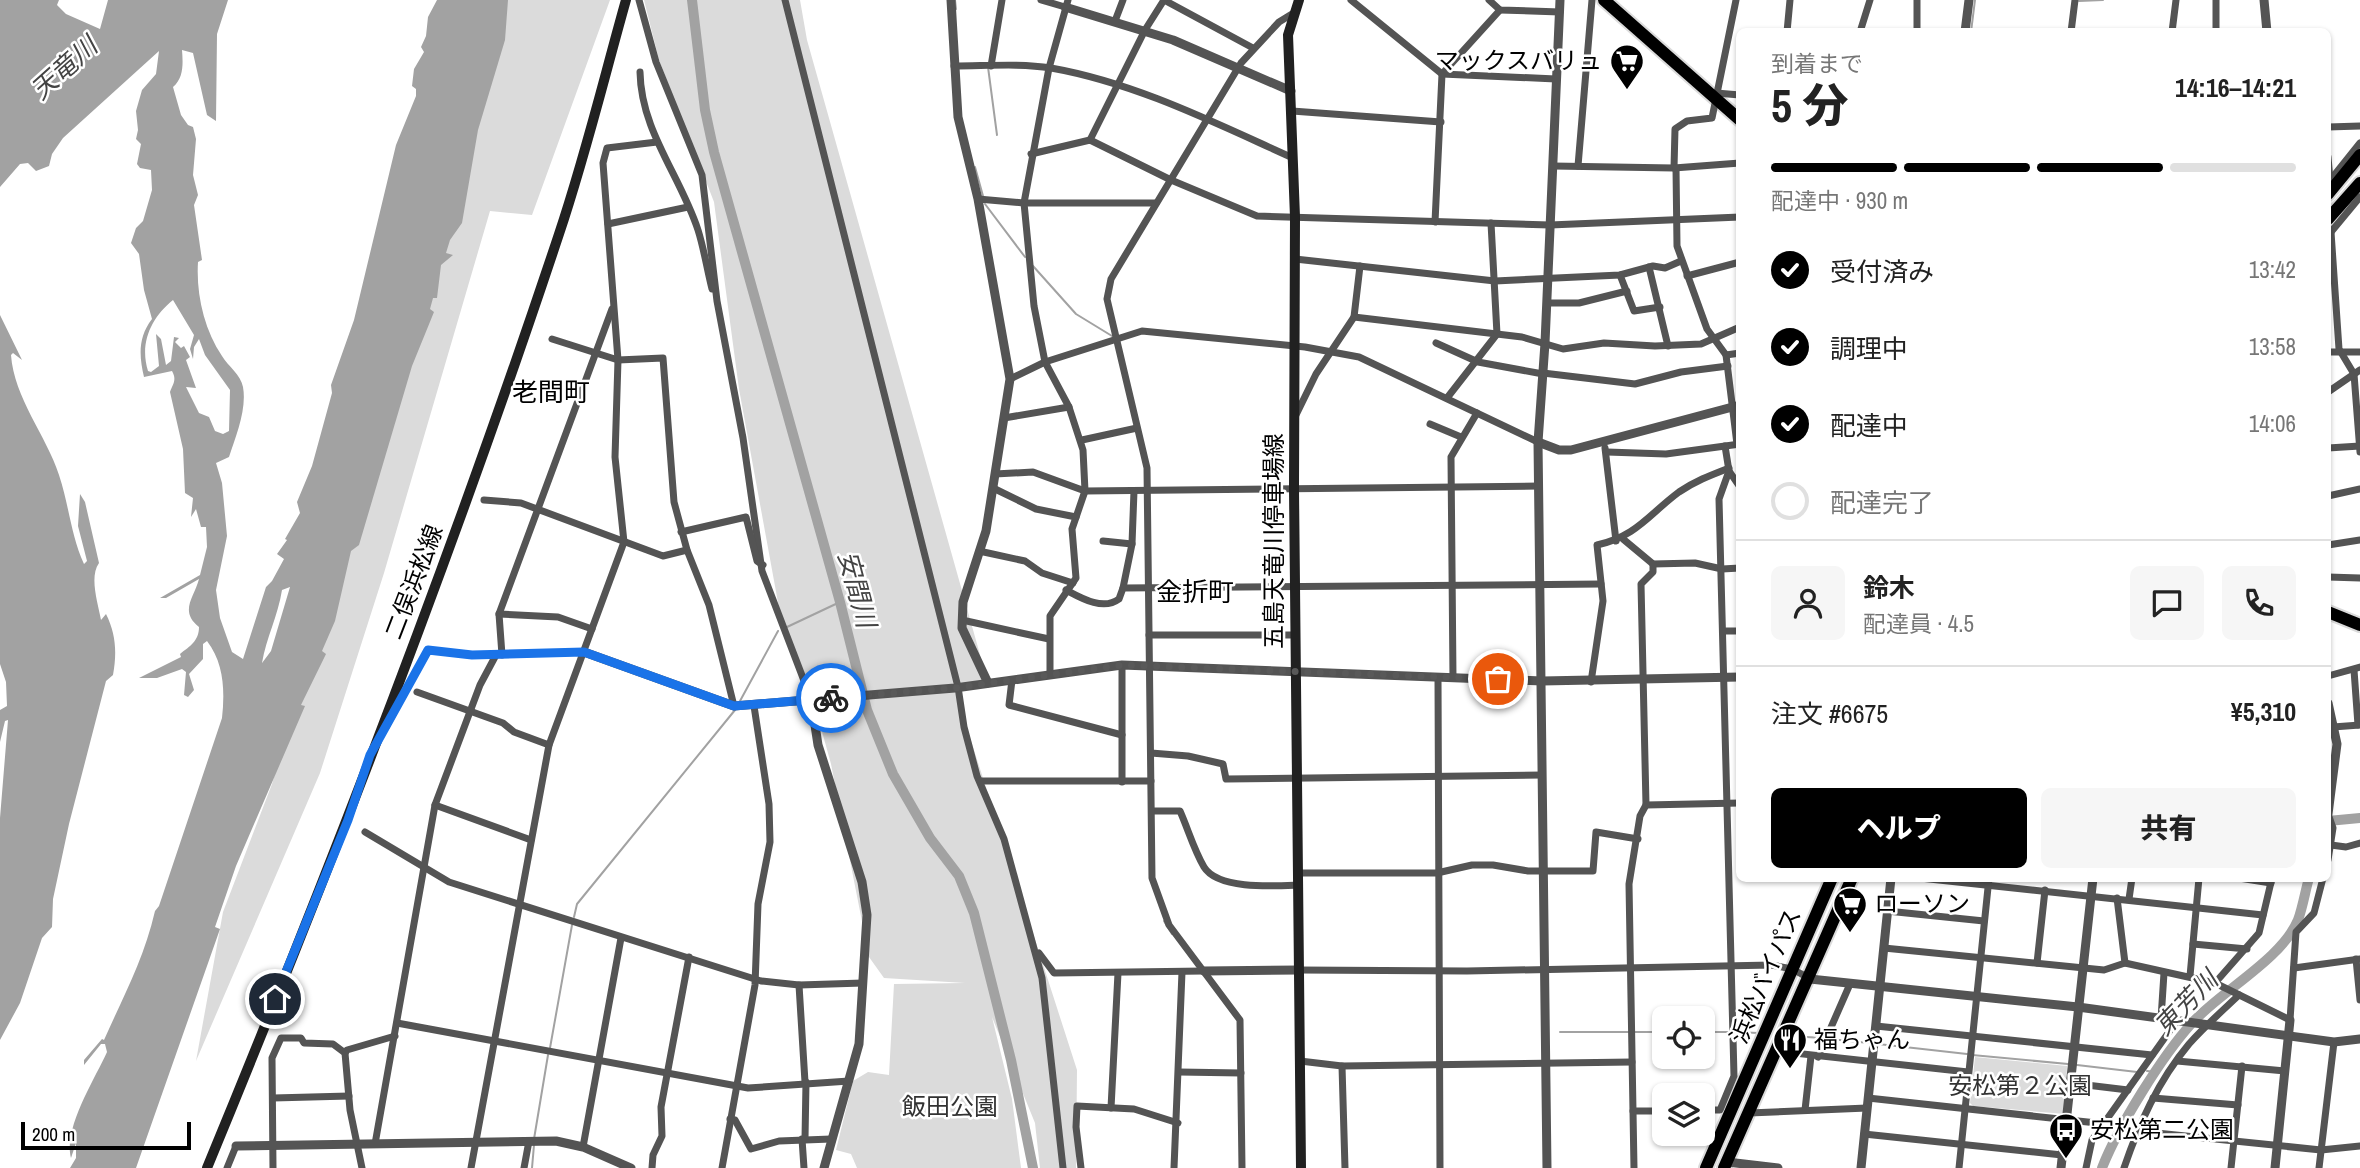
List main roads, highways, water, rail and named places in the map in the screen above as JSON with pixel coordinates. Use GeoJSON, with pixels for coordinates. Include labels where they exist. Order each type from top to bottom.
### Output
{"type":"FeatureCollection","features":[{"type":"Feature","properties":{"kind":"highway"},"geometry":{"type":"LineString","coordinates":[[1604,0],[1736,116]]}},
{"type":"Feature","properties":{"kind":"highway"},"geometry":{"type":"LineString","coordinates":[[2331,190],[2360,155]]}},
{"type":"Feature","properties":{"kind":"highway"},"geometry":{"type":"LineString","coordinates":[[2331,223],[2360,183]]}},
{"type":"Feature","properties":{"kind":"highway"},"geometry":{"type":"LineString","coordinates":[[2331,613],[2360,625]]}},
{"type":"Feature","properties":{"kind":"highway","name":"浜松バイパス"},"geometry":{"type":"LineString","coordinates":[[1706,1168],[1830,882]]}},
{"type":"Feature","properties":{"kind":"highway","name":"浜松バイパス"},"geometry":{"type":"LineString","coordinates":[[1726,1165],[1850,882]]}},
{"type":"Feature","properties":{"kind":"main road","name":"二俣浜松線"},"geometry":{"type":"LineString","coordinates":[[208,1168],[348,820],[463,511],[559,233],[626,0]]}},
{"type":"Feature","properties":{"kind":"main road","name":"五島天竜川停車場線"},"geometry":{"type":"LineString","coordinates":[[1299,0],[1292,14],[1288,35],[1296,259],[1294,489],[1301,1168]]}},
{"type":"Feature","properties":{"kind":"water","name":"天竜川"},"geometry":{"type":"Polygon","coordinates":[[[0,0],[59,0],[57,5],[66,14],[100,29],[108,0],[228,0],[217,34],[216,121],[207,115],[193,53],[182,50],[181,75],[173,87],[181,115],[188,125],[193,127],[196,139],[193,175],[198,195],[194,205],[202,260],[198,262],[198,274],[202,311],[216,346],[240,378],[244,395],[238,431],[229,457],[216,463],[222,483],[227,536],[216,590],[220,618],[232,652],[243,659],[266,587],[284,559],[277,554],[300,513],[297,502],[312,466],[332,393],[331,385],[354,320],[396,145],[416,96],[416,89],[412,86],[414,69],[424,52],[421,47],[426,36],[428,17],[437,0],[508,0],[505,40],[478,130],[462,223],[450,240],[446,253],[453,255],[441,265],[437,298],[433,298],[430,309],[434,312],[412,366],[359,545],[351,551],[335,621],[322,651],[326,654],[301,705],[305,706],[236,866],[215,927],[220,929],[136,1168],[70,1168],[76,1158],[76,1143],[71,1158],[70,1146],[76,1118],[107,1052],[105,1044],[101,1044],[84,1065],[84,1060],[102,1039],[104,1040],[139,962],[222,718],[223,698],[220,668],[207,641],[203,644],[203,659],[189,674],[194,690],[188,697],[184,695],[186,672],[182,669],[157,678],[139,678],[181,657],[180,654],[196,640],[199,627],[193,621],[189,610],[199,579],[166,598],[160,598],[200,575],[207,547],[206,527],[201,527],[196,509],[191,517],[193,498],[185,493],[183,449],[170,392],[174,382],[172,371],[144,377],[141,362],[142,340],[152,319],[144,290],[139,254],[131,243],[136,228],[143,221],[152,190],[151,170],[140,168],[137,164],[141,144],[136,139],[136,111],[142,90],[156,74],[159,51],[63,138],[52,154],[49,166],[36,171],[28,163],[20,164],[0,187],[0,0]],[[173,300],[159,314],[149,331],[145,350],[148,371],[151,372],[159,366],[156,334],[161,339],[166,365],[171,361],[174,337],[179,338],[175,342],[181,348],[184,346],[190,357],[186,360],[196,388],[186,387],[199,413],[209,417],[215,431],[223,434],[229,431],[230,390],[205,355],[199,339],[194,347],[193,359],[190,349],[194,335],[173,300]],[[290,587],[282,590],[262,663],[271,651],[290,587]]]}},
{"type":"Feature","properties":{"kind":"water"},"geometry":{"type":"Polygon","coordinates":[[[0,315],[22,360],[13,353],[11,355],[13,371],[24,401],[59,475],[84,564],[87,561],[78,526],[80,494],[85,502],[99,563],[94,583],[96,598],[101,620],[106,614],[114,636],[115,659],[113,675],[106,681],[69,824],[53,899],[52,927],[42,938],[20,1003],[0,1040],[0,818],[8,720],[5,721],[0,742],[0,710],[7,706],[6,682],[0,664],[0,315]]]}},
{"type":"Feature","properties":{"kind":"waterway","name":"安間川"},"geometry":{"type":"LineString","coordinates":[[692,0],[705,110],[714,152],[840,602],[867,710],[893,774],[930,838],[959,876],[974,913],[1011,1060],[1033,1168]]}},
{"type":"Feature","properties":{"kind":"waterway"},"geometry":{"type":"LineString","coordinates":[[955,0],[956,9]]}},
{"type":"Feature","properties":{"kind":"waterway"},"geometry":{"type":"LineString","coordinates":[[1972,28],[1975,0]]}},
{"type":"Feature","properties":{"kind":"waterway"},"geometry":{"type":"LineString","coordinates":[[2079,1],[2103,0]]}},
{"type":"Feature","properties":{"kind":"waterway"},"geometry":{"type":"LineString","coordinates":[[988,67],[997,135]]}},
{"type":"Feature","properties":{"kind":"waterway"},"geometry":{"type":"LineString","coordinates":[[975,167],[983,196]]}},
{"type":"Feature","properties":{"kind":"waterway"},"geometry":{"type":"LineString","coordinates":[[985,204],[1025,257]]}},
{"type":"Feature","properties":{"kind":"waterway"},"geometry":{"type":"LineString","coordinates":[[1033,266],[1076,314],[1112,336]]}},
{"type":"Feature","properties":{"kind":"waterway"},"geometry":{"type":"LineString","coordinates":[[787,627],[840,602]]}},
{"type":"Feature","properties":{"kind":"waterway"},"geometry":{"type":"LineString","coordinates":[[740,701],[778,631]]}},
{"type":"Feature","properties":{"kind":"waterway"},"geometry":{"type":"LineString","coordinates":[[574,917],[577,904],[735,710]]}},
{"type":"Feature","properties":{"kind":"waterway","name":"東芳川"},"geometry":{"type":"LineString","coordinates":[[2331,821],[2360,818]]}},
{"type":"Feature","properties":{"kind":"waterway","name":"東芳川"},"geometry":{"type":"LineString","coordinates":[[2102,1168],[2130,1113],[2180,1037],[2204,1011],[2279,948],[2290,934],[2298,920],[2308,882]]}},
{"type":"Feature","properties":{"kind":"waterway"},"geometry":{"type":"LineString","coordinates":[[1164,921],[1172,934]]}},
{"type":"Feature","properties":{"kind":"waterway"},"geometry":{"type":"LineString","coordinates":[[550,1048],[572,925]]}},
{"type":"Feature","properties":{"kind":"waterway"},"geometry":{"type":"LineString","coordinates":[[1560,1032],[1629,1032]]}},
{"type":"Feature","properties":{"kind":"waterway"},"geometry":{"type":"LineString","coordinates":[[1634,1032],[1652,1032]]}},
{"type":"Feature","properties":{"kind":"waterway"},"geometry":{"type":"LineString","coordinates":[[1715,1032],[1730,1032]]}},
{"type":"Feature","properties":{"kind":"waterway"},"geometry":{"type":"LineString","coordinates":[[1735,1032],[1758,1033]]}},
{"type":"Feature","properties":{"kind":"waterway"},"geometry":{"type":"LineString","coordinates":[[1788,1036],[1824,1038]]}},
{"type":"Feature","properties":{"kind":"waterway"},"geometry":{"type":"LineString","coordinates":[[1830,1039],[1869,1043]]}},
{"type":"Feature","properties":{"kind":"waterway"},"geometry":{"type":"LineString","coordinates":[[1878,1044],[1967,1054]]}},
{"type":"Feature","properties":{"kind":"waterway"},"geometry":{"type":"LineString","coordinates":[[534,1139],[548,1055]]}},
{"type":"Feature","properties":{"kind":"waterway"},"geometry":{"type":"LineString","coordinates":[[1972,1055],[2068,1064]]}},
{"type":"Feature","properties":{"kind":"waterway"},"geometry":{"type":"LineString","coordinates":[[2077,1065],[2137,1072]]}},
{"type":"Feature","properties":{"kind":"waterway"},"geometry":{"type":"LineString","coordinates":[[2147,1071],[2156,1072]]}},
{"type":"Feature","properties":{"kind":"waterway"},"geometry":{"type":"LineString","coordinates":[[532,1168],[534,1145]]}},
{"type":"Feature","properties":{"kind":"place","name":"マックスバリュ"},"geometry":{"type":"Point","coordinates":[1627,91]}},
{"type":"Feature","properties":{"kind":"place","name":"ローソン"},"geometry":{"type":"Point","coordinates":[1850,934]}},
{"type":"Feature","properties":{"kind":"place","name":"福ちゃん"},"geometry":{"type":"Point","coordinates":[1790,1070]}},
{"type":"Feature","properties":{"kind":"place","name":"安松第二公園"},"geometry":{"type":"Point","coordinates":[2066,1160]}},
{"type":"Feature","properties":{"kind":"district","name":"老間町"},"geometry":{"type":"Point","coordinates":[551,392]}},
{"type":"Feature","properties":{"kind":"district","name":"金折町"},"geometry":{"type":"Point","coordinates":[1195,592]}},
{"type":"Feature","properties":{"kind":"park label","name":"安松第２公園"},"geometry":{"type":"Point","coordinates":[2020,1086]}},
{"type":"Feature","properties":{"kind":"park label","name":"飯田公園"},"geometry":{"type":"Point","coordinates":[950,1107]}}]}
